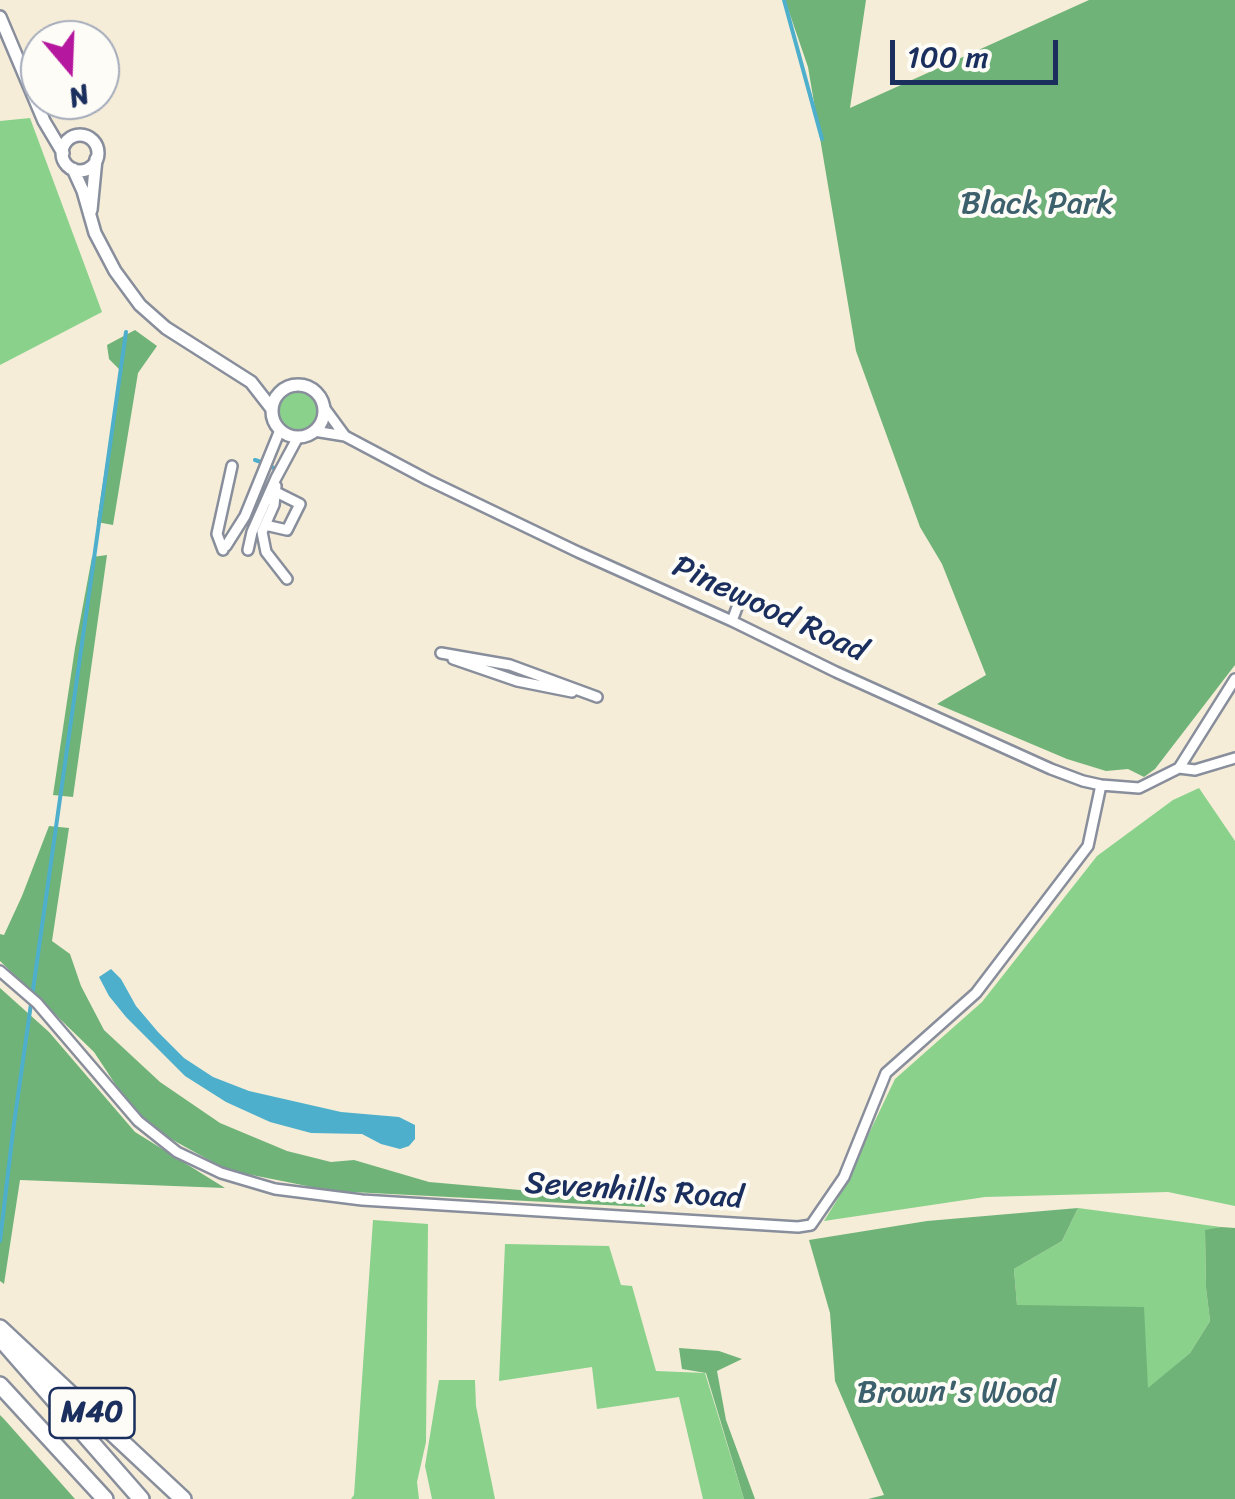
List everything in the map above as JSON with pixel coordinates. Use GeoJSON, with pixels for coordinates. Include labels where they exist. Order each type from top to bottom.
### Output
{"type":"FeatureCollection","features":[{"type":"Feature","properties":{"kind":"highway","name":"M40"},"geometry":{"type":"LineString","coordinates":[[0,1328],[182,1499]]}},
{"type":"Feature","properties":{"kind":"highway"},"geometry":{"type":"LineString","coordinates":[[0,1338],[140,1499]]}},
{"type":"Feature","properties":{"kind":"highway"},"geometry":{"type":"LineString","coordinates":[[0,1385],[105,1499]]}},
{"type":"Feature","properties":{"kind":"street"},"geometry":{"type":"LineString","coordinates":[[0,17],[20,63]]}},
{"type":"Feature","properties":{"kind":"street"},"geometry":{"type":"LineString","coordinates":[[44,120],[73,169],[90,220],[115,270],[140,306],[166,328],[250,382],[272,409]]}},
{"type":"Feature","properties":{"kind":"street"},"geometry":{"type":"LineString","coordinates":[[52,120],[74,136],[93,140],[98,149],[90,220]]}},
{"type":"Feature","properties":{"kind":"street"},"geometry":{"type":"LineString","coordinates":[[62,153],[74,136]]}},
{"type":"Feature","properties":{"kind":"street"},"geometry":{"type":"LineString","coordinates":[[73,169],[87,169],[96,160]]}},
{"type":"Feature","properties":{"kind":"street"},"geometry":{"type":"LineString","coordinates":[[248,550],[276,478],[298,437],[314,431],[322,420],[323,406],[308,387],[250,382]]}},
{"type":"Feature","properties":{"kind":"street"},"geometry":{"type":"LineString","coordinates":[[286,388],[276,397],[272,417],[280,430],[298,437]]}},
{"type":"Feature","properties":{"kind":"street","name":"Pinewood Road"},"geometry":{"type":"LineString","coordinates":[[323,406],[345,436]]}},
{"type":"Feature","properties":{"kind":"street"},"geometry":{"type":"LineString","coordinates":[[232,466],[218,534],[224,548],[245,516],[280,430]]}},
{"type":"Feature","properties":{"kind":"street","name":"Pinewood Road"},"geometry":{"type":"LineString","coordinates":[[314,431],[345,436],[578,552],[1051,769],[1101,786],[1139,788],[1179,768],[1195,770],[1235,758]]}},
{"type":"Feature","properties":{"kind":"street"},"geometry":{"type":"LineString","coordinates":[[276,478],[274,504],[262,532],[266,552],[287,579]]}},
{"type":"Feature","properties":{"kind":"street"},"geometry":{"type":"LineString","coordinates":[[265,524],[287,530],[300,504],[276,492]]}},
{"type":"Feature","properties":{"kind":"street"},"geometry":{"type":"LineString","coordinates":[[732,621],[739,602]]}},
{"type":"Feature","properties":{"kind":"street"},"geometry":{"type":"LineString","coordinates":[[441,653],[510,665],[596,697],[516,681],[441,653]]}},
{"type":"Feature","properties":{"kind":"street"},"geometry":{"type":"LineString","coordinates":[[1179,768],[1235,679]]}},
{"type":"Feature","properties":{"kind":"street","name":"Sevenhills Road"},"geometry":{"type":"LineString","coordinates":[[0,971],[37,1003],[138,1121],[177,1152],[221,1174],[274,1189],[362,1200],[811,1226],[844,1177],[886,1072],[976,993],[1088,846],[1101,786]]}},
{"type":"Feature","properties":{"kind":"green space","name":"Black Park"},"geometry":{"type":"Polygon","coordinates":[[[785,0],[866,0],[850,108],[1089,0],[1235,0],[1235,665],[1155,769],[1144,777],[1128,769],[1106,771],[1067,759],[937,704],[986,675],[942,564],[920,527],[856,351],[808,67],[785,0]]]}},
{"type":"Feature","properties":{"kind":"green space"},"geometry":{"type":"Polygon","coordinates":[[[31,120],[102,312],[0,365],[0,121],[31,120]]]}},
{"type":"Feature","properties":{"kind":"green space"},"geometry":{"type":"Polygon","coordinates":[[[135,330],[157,346],[138,373],[113,525],[97,522],[120,370],[109,359],[107,345],[135,330]]]}},
{"type":"Feature","properties":{"kind":"green space"},"geometry":{"type":"Polygon","coordinates":[[[299,391],[313,397],[319,411],[313,425],[299,431],[285,425],[279,411],[285,397],[299,391]]]}},
{"type":"Feature","properties":{"kind":"green space"},"geometry":{"type":"Polygon","coordinates":[[[107,555],[73,797],[53,795],[92,557],[107,555]]]}},
{"type":"Feature","properties":{"kind":"green space"},"geometry":{"type":"Polygon","coordinates":[[[1199,788],[1235,841],[1235,1206],[1168,1192],[985,1197],[824,1221],[895,1079],[982,1002],[1097,856],[1173,800],[1199,788]]]}},
{"type":"Feature","properties":{"kind":"green space"},"geometry":{"type":"Polygon","coordinates":[[[49,826],[69,828],[52,941],[70,954],[81,986],[104,1030],[160,1082],[220,1123],[287,1151],[331,1162],[354,1160],[429,1182],[645,1201],[645,1207],[332,1191],[227,1170],[171,1139],[135,1114],[94,1052],[0,961],[0,934],[4,935],[22,896],[49,826]]]}},
{"type":"Feature","properties":{"kind":"green space"},"geometry":{"type":"Polygon","coordinates":[[[0,988],[49,1032],[135,1132],[225,1188],[20,1180],[4,1284],[0,1281],[0,988]]]}},
{"type":"Feature","properties":{"kind":"green space"},"geometry":{"type":"Polygon","coordinates":[[[1078,1208],[1221,1227],[1205,1231],[1210,1321],[1190,1353],[1148,1389],[1017,1305],[1014,1269],[1062,1241],[1078,1208]]]}},
{"type":"Feature","properties":{"kind":"green space","name":"Brown's Wood"},"geometry":{"type":"Polygon","coordinates":[[[1078,1208],[1062,1241],[1014,1269],[1017,1305],[1144,1307],[1148,1388],[1190,1353],[1210,1321],[1205,1230],[1235,1228],[1235,1499],[868,1499],[884,1495],[835,1381],[830,1313],[809,1240],[927,1221],[1078,1208]]]}},
{"type":"Feature","properties":{"kind":"green space"},"geometry":{"type":"Polygon","coordinates":[[[373,1220],[428,1224],[426,1442],[417,1482],[419,1499],[351,1499],[373,1220]]]}},
{"type":"Feature","properties":{"kind":"green space"},"geometry":{"type":"Polygon","coordinates":[[[505,1244],[609,1246],[621,1285],[632,1286],[656,1371],[705,1373],[744,1499],[703,1499],[679,1397],[597,1409],[592,1367],[499,1381],[505,1244]]]}},
{"type":"Feature","properties":{"kind":"green space"},"geometry":{"type":"Polygon","coordinates":[[[679,1348],[719,1351],[742,1359],[717,1371],[726,1420],[755,1499],[744,1499],[706,1373],[682,1369],[679,1348]]]}},
{"type":"Feature","properties":{"kind":"green space"},"geometry":{"type":"Polygon","coordinates":[[[439,1380],[475,1380],[476,1406],[495,1499],[432,1499],[425,1466],[439,1380]]]}},
{"type":"Feature","properties":{"kind":"green space"},"geometry":{"type":"Polygon","coordinates":[[[0,1415],[4,1419],[75,1499],[0,1499],[0,1415]]]}},
{"type":"Feature","properties":{"kind":"water"},"geometry":{"type":"Polygon","coordinates":[[[111,969],[158,1032],[184,1058],[213,1077],[249,1091],[341,1112],[399,1117],[415,1125],[415,1139],[400,1149],[362,1134],[311,1133],[270,1122],[226,1102],[185,1076],[126,1017],[99,977],[111,969]]]}},
{"type":"Feature","properties":{"kind":"waterway"},"geometry":{"type":"LineString","coordinates":[[784,0],[822,139]]}},
{"type":"Feature","properties":{"kind":"waterway"},"geometry":{"type":"LineString","coordinates":[[0,1241],[126,332]]}},
{"type":"Feature","properties":{"kind":"waterway"},"geometry":{"type":"LineString","coordinates":[[255,460],[261,462]]}}]}
